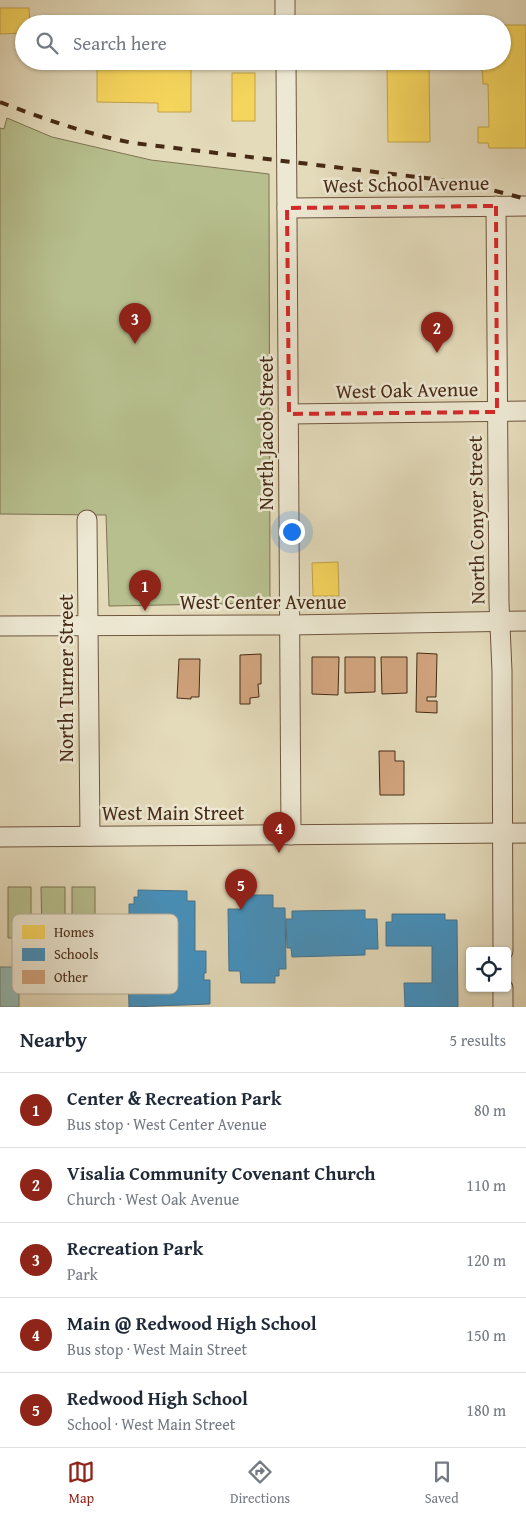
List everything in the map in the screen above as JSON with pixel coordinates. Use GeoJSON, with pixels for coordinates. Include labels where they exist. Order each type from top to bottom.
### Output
{"type":"FeatureCollection","features":[{"type":"Feature","properties":{"kind":"street"},"geometry":{"type":"LineString","coordinates":[[285,0],[285,15]]}},
{"type":"Feature","properties":{"kind":"street","name":"North Jacob Street"},"geometry":{"type":"LineString","coordinates":[[286,70],[292,835]]}},
{"type":"Feature","properties":{"kind":"street","name":"North Conyer Street"},"geometry":{"type":"LineString","coordinates":[[496,206],[499,621],[502,671],[503,947]]}},
{"type":"Feature","properties":{"kind":"street","name":"West School Avenue"},"geometry":{"type":"LineString","coordinates":[[287,208],[526,206]]}},
{"type":"Feature","properties":{"kind":"street","name":"West Oak Avenue"},"geometry":{"type":"LineString","coordinates":[[289,414],[526,412]]}},
{"type":"Feature","properties":{"kind":"street","name":"North Turner Street"},"geometry":{"type":"LineString","coordinates":[[87,520],[90,836]]}},
{"type":"Feature","properties":{"kind":"street","name":"West Center Avenue"},"geometry":{"type":"LineString","coordinates":[[0,626],[290,625],[526,621]]}},
{"type":"Feature","properties":{"kind":"street","name":"West Main Street"},"geometry":{"type":"LineString","coordinates":[[0,837],[526,833]]}},
{"type":"Feature","properties":{"kind":"street"},"geometry":{"type":"LineString","coordinates":[[503,992],[503,1007]]}},
{"type":"Feature","properties":{"kind":"highlighted area"},"geometry":{"type":"Polygon","coordinates":[[[496,206],[497,412],[289,414],[287,208],[496,206]]]}},
{"type":"Feature","properties":{"kind":"green space"},"geometry":{"type":"Polygon","coordinates":[[[7,118],[52,137],[151,160],[269,174],[270,603],[109,606],[106,515],[0,514],[0,128],[4,129],[7,118]]]}},
{"type":"Feature","properties":{"kind":"green space"},"geometry":{"type":"Polygon","coordinates":[[[8,887],[31,887],[31,914],[12,914],[12,938],[8,938],[8,887]]]}},
{"type":"Feature","properties":{"kind":"green space"},"geometry":{"type":"Polygon","coordinates":[[[41,887],[65,887],[65,914],[42,914],[41,887]]]}},
{"type":"Feature","properties":{"kind":"green space"},"geometry":{"type":"Polygon","coordinates":[[[72,887],[95,887],[95,914],[72,914],[72,887]]]}},
{"type":"Feature","properties":{"kind":"water"},"geometry":{"type":"Polygon","coordinates":[[[0,967],[12,967],[12,994],[19,994],[19,1007],[0,1007],[0,967]]]}},
{"type":"Feature","properties":{"kind":"building: Homes"},"geometry":{"type":"Polygon","coordinates":[[[0,8],[29,8],[29,15],[15,15],[15,33],[0,34],[0,8]]]}},
{"type":"Feature","properties":{"kind":"building: Homes"},"geometry":{"type":"Polygon","coordinates":[[[511,25],[526,25],[526,148],[489,148],[488,143],[478,143],[478,127],[489,127],[488,84],[483,84],[482,70],[511,70],[511,25]]]}},
{"type":"Feature","properties":{"kind":"building: Homes"},"geometry":{"type":"Polygon","coordinates":[[[97,70],[191,70],[191,112],[158,112],[158,103],[97,102],[97,70]]]}},
{"type":"Feature","properties":{"kind":"building: Homes"},"geometry":{"type":"Polygon","coordinates":[[[387,70],[429,70],[430,142],[388,142],[387,70]]]}},
{"type":"Feature","properties":{"kind":"building: Homes"},"geometry":{"type":"Polygon","coordinates":[[[232,73],[255,73],[255,121],[232,121],[232,73]]]}},
{"type":"Feature","properties":{"kind":"building: Homes"},"geometry":{"type":"Polygon","coordinates":[[[338,562],[339,596],[313,596],[312,563],[338,562]]]}},
{"type":"Feature","properties":{"kind":"building: Schools"},"geometry":{"type":"Polygon","coordinates":[[[138,890],[187,891],[187,901],[195,901],[195,951],[206,951],[206,973],[204,973],[204,980],[210,980],[210,1004],[129,1007],[129,994],[178,994],[178,914],[129,914],[129,904],[134,904],[134,897],[138,897],[138,890]]]}},
{"type":"Feature","properties":{"kind":"building: Schools"},"geometry":{"type":"Polygon","coordinates":[[[241,895],[273,895],[273,908],[285,908],[286,969],[279,969],[279,976],[275,976],[275,983],[241,983],[240,971],[229,971],[228,909],[241,909],[241,895]]]}},
{"type":"Feature","properties":{"kind":"building: Schools"},"geometry":{"type":"Polygon","coordinates":[[[365,910],[365,919],[377,919],[378,949],[365,949],[365,955],[292,957],[291,948],[287,948],[286,919],[292,919],[292,911],[365,910]]]}},
{"type":"Feature","properties":{"kind":"building: Schools"},"geometry":{"type":"Polygon","coordinates":[[[392,914],[445,914],[445,920],[457,920],[458,1007],[405,1007],[404,983],[432,983],[432,946],[386,946],[386,922],[392,922],[392,914]]]}},
{"type":"Feature","properties":{"kind":"building: Other"},"geometry":{"type":"Polygon","coordinates":[[[417,653],[437,654],[436,697],[427,697],[427,701],[437,701],[437,713],[416,712],[417,653]]]}},
{"type":"Feature","properties":{"kind":"building: Other"},"geometry":{"type":"Polygon","coordinates":[[[261,654],[261,684],[258,684],[259,697],[250,698],[250,704],[240,704],[240,655],[261,654]]]}},
{"type":"Feature","properties":{"kind":"building: Other"},"geometry":{"type":"Polygon","coordinates":[[[312,657],[339,657],[338,695],[312,694],[312,657]]]}},
{"type":"Feature","properties":{"kind":"building: Other"},"geometry":{"type":"Polygon","coordinates":[[[345,657],[375,657],[375,692],[345,693],[345,657]]]}},
{"type":"Feature","properties":{"kind":"building: Other"},"geometry":{"type":"Polygon","coordinates":[[[381,657],[407,657],[407,693],[382,694],[381,657]]]}},
{"type":"Feature","properties":{"kind":"building: Other"},"geometry":{"type":"Polygon","coordinates":[[[179,659],[200,659],[199,697],[191,697],[191,699],[177,698],[179,659]]]}},
{"type":"Feature","properties":{"kind":"building: Other"},"geometry":{"type":"Polygon","coordinates":[[[379,751],[395,751],[395,761],[404,761],[404,795],[380,795],[379,751]]]}},
{"type":"Feature","properties":{"kind":"railway"},"geometry":{"type":"LineString","coordinates":[[0,102],[66,126],[133,143],[434,179],[488,189],[526,199]]}},
{"type":"Feature","properties":{"kind":"place","name":"Recreation Park"},"geometry":{"type":"Point","coordinates":[135,344]}},
{"type":"Feature","properties":{"kind":"place","name":"Visalia Community Covenant Church"},"geometry":{"type":"Point","coordinates":[437,353]}},
{"type":"Feature","properties":{"kind":"place","name":"Center & Recreation Park"},"geometry":{"type":"Point","coordinates":[145,611]}},
{"type":"Feature","properties":{"kind":"place","name":"Main @ Redwood High School"},"geometry":{"type":"Point","coordinates":[279,853]}},
{"type":"Feature","properties":{"kind":"place","name":"Redwood High School"},"geometry":{"type":"Point","coordinates":[241,910]}}]}
